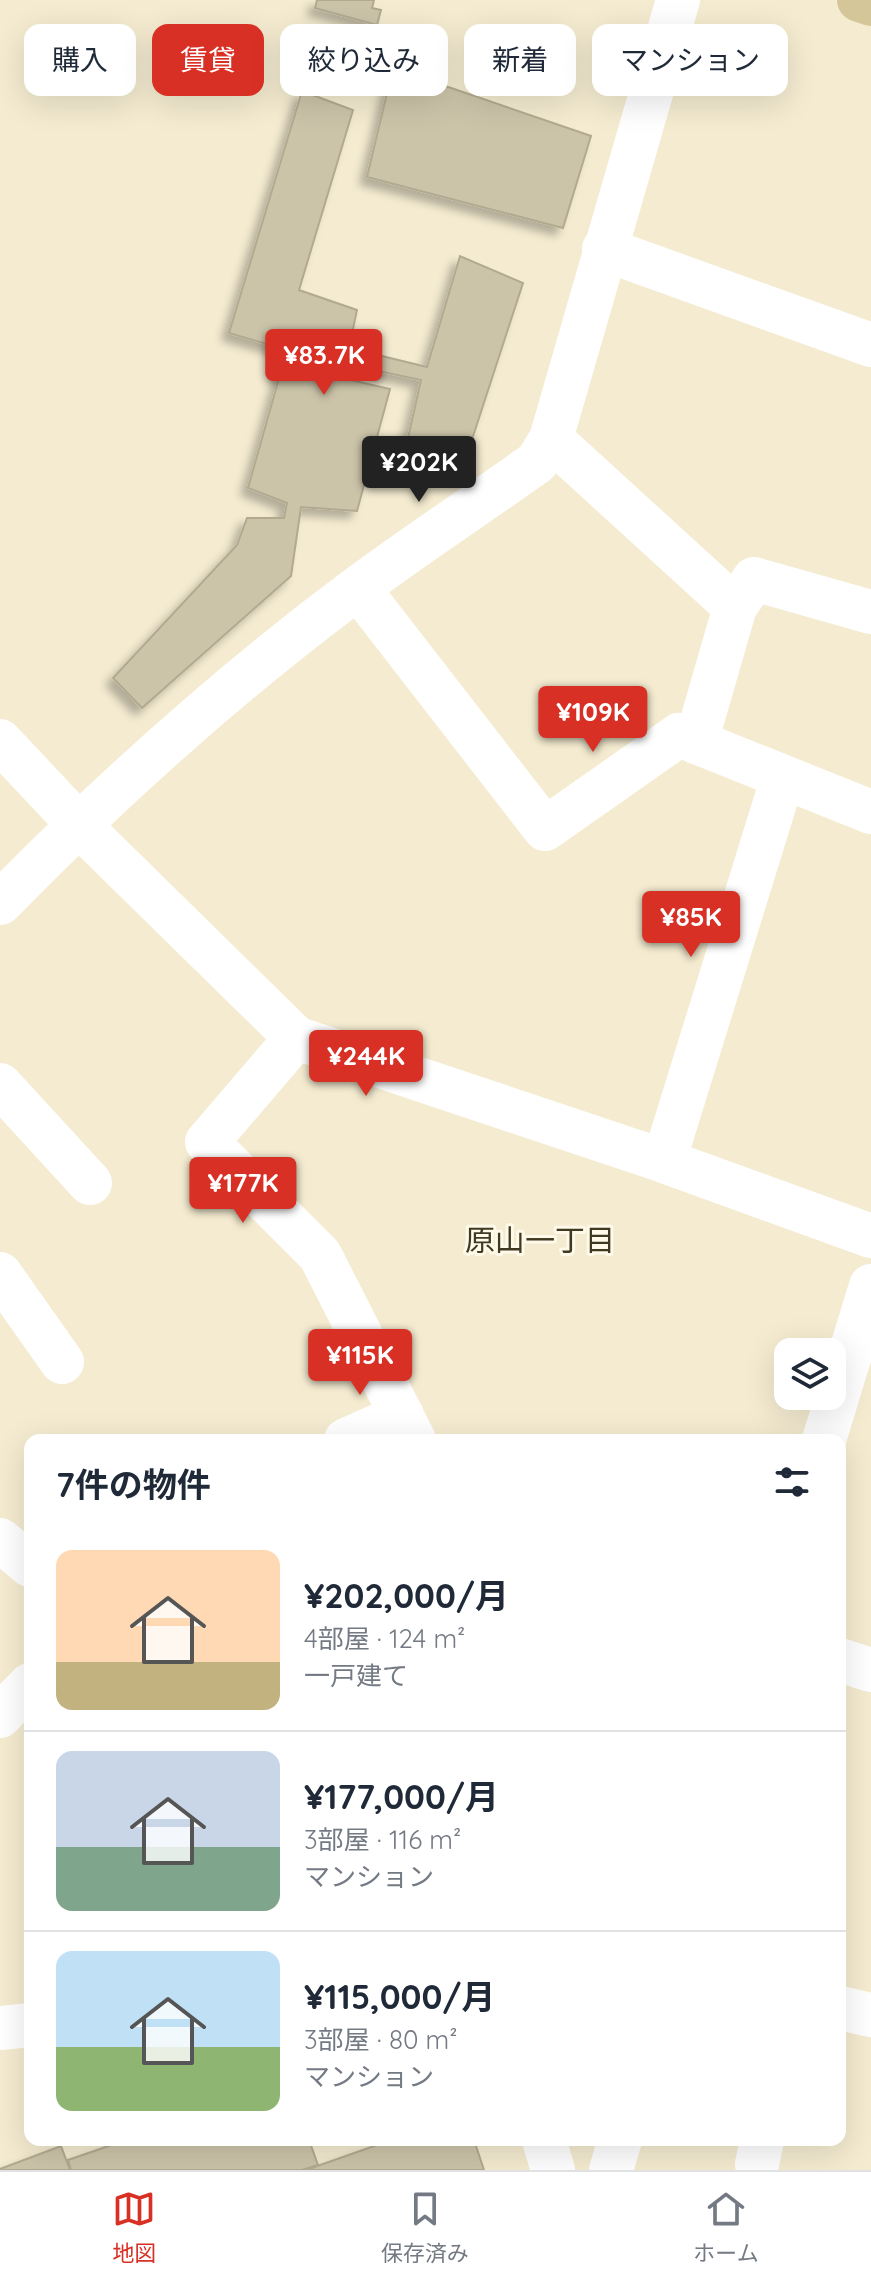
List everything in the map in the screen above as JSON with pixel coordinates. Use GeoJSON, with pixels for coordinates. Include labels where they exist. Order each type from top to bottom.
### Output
{"type":"FeatureCollection","features":[{"type":"Feature","properties":{"kind":"main road"},"geometry":{"type":"LineString","coordinates":[[859,0],[871,4]]}},
{"type":"Feature","properties":{"kind":"street"},"geometry":{"type":"LineString","coordinates":[[0,903],[78,824],[215,702],[358,588],[537,462],[551,439],[678,0]]}},
{"type":"Feature","properties":{"kind":"street"},"geometry":{"type":"LineString","coordinates":[[604,249],[871,345]]}},
{"type":"Feature","properties":{"kind":"street"},"geometry":{"type":"LineString","coordinates":[[551,439],[735,607]]}},
{"type":"Feature","properties":{"kind":"street"},"geometry":{"type":"LineString","coordinates":[[696,742],[735,607],[754,579],[871,612]]}},
{"type":"Feature","properties":{"kind":"street"},"geometry":{"type":"LineString","coordinates":[[358,588],[545,829],[679,735],[871,812]]}},
{"type":"Feature","properties":{"kind":"street"},"geometry":{"type":"LineString","coordinates":[[0,741],[78,824],[296,1038],[664,1161],[871,1236]]}},
{"type":"Feature","properties":{"kind":"street"},"geometry":{"type":"LineString","coordinates":[[664,1161],[783,777]]}},
{"type":"Feature","properties":{"kind":"street"},"geometry":{"type":"LineString","coordinates":[[296,1038],[207,1142],[320,1255],[408,1428],[377,1434]]}},
{"type":"Feature","properties":{"kind":"street"},"geometry":{"type":"LineString","coordinates":[[0,1085],[90,1183]]}},
{"type":"Feature","properties":{"kind":"street"},"geometry":{"type":"LineString","coordinates":[[0,1274],[62,1362]]}},
{"type":"Feature","properties":{"kind":"street"},"geometry":{"type":"LineString","coordinates":[[826,1434],[871,1286]]}},
{"type":"Feature","properties":{"kind":"street"},"geometry":{"type":"LineString","coordinates":[[0,1540],[24,1560]]}},
{"type":"Feature","properties":{"kind":"street"},"geometry":{"type":"LineString","coordinates":[[846,1662],[871,1670]]}},
{"type":"Feature","properties":{"kind":"street"},"geometry":{"type":"LineString","coordinates":[[0,1716],[24,1691]]}},
{"type":"Feature","properties":{"kind":"street"},"geometry":{"type":"LineString","coordinates":[[846,2009],[871,2015]]}},
{"type":"Feature","properties":{"kind":"street"},"geometry":{"type":"LineString","coordinates":[[0,2028],[24,2026]]}},
{"type":"Feature","properties":{"kind":"street"},"geometry":{"type":"LineString","coordinates":[[546,2146],[553,2170]]}},
{"type":"Feature","properties":{"kind":"street"},"geometry":{"type":"LineString","coordinates":[[611,2170],[618,2146]]}},
{"type":"Feature","properties":{"kind":"building"},"geometry":{"type":"Polygon","coordinates":[[[317,0],[374,0],[372,8],[381,10],[377,24],[373,24],[315,8],[317,0]]]}},
{"type":"Feature","properties":{"kind":"building"},"geometry":{"type":"Polygon","coordinates":[[[448,87],[464,92],[464,96],[475,96],[591,136],[563,228],[367,177],[386,96],[448,96],[448,87]]]}},
{"type":"Feature","properties":{"kind":"building"},"geometry":{"type":"Polygon","coordinates":[[[300,96],[315,96],[353,110],[299,290],[357,310],[349,348],[427,367],[460,256],[523,283],[462,470],[404,456],[421,380],[345,364],[342,378],[390,389],[357,511],[301,507],[291,576],[142,708],[113,678],[237,545],[247,518],[284,518],[287,503],[248,488],[287,350],[229,333],[300,96]]]}},
{"type":"Feature","properties":{"kind":"building"},"geometry":{"type":"Polygon","coordinates":[[[61,2146],[70,2170],[0,2170],[0,2169],[61,2146]]]}},
{"type":"Feature","properties":{"kind":"building"},"geometry":{"type":"Polygon","coordinates":[[[109,2146],[311,2146],[318,2165],[302,2170],[71,2170],[68,2160],[109,2146]]]}},
{"type":"Feature","properties":{"kind":"building"},"geometry":{"type":"Polygon","coordinates":[[[374,2146],[476,2146],[484,2170],[306,2170],[374,2146]]]}},
{"type":"Feature","properties":{"kind":"district","name":"原山一丁目"},"geometry":{"type":"Point","coordinates":[540,1240]}}]}
